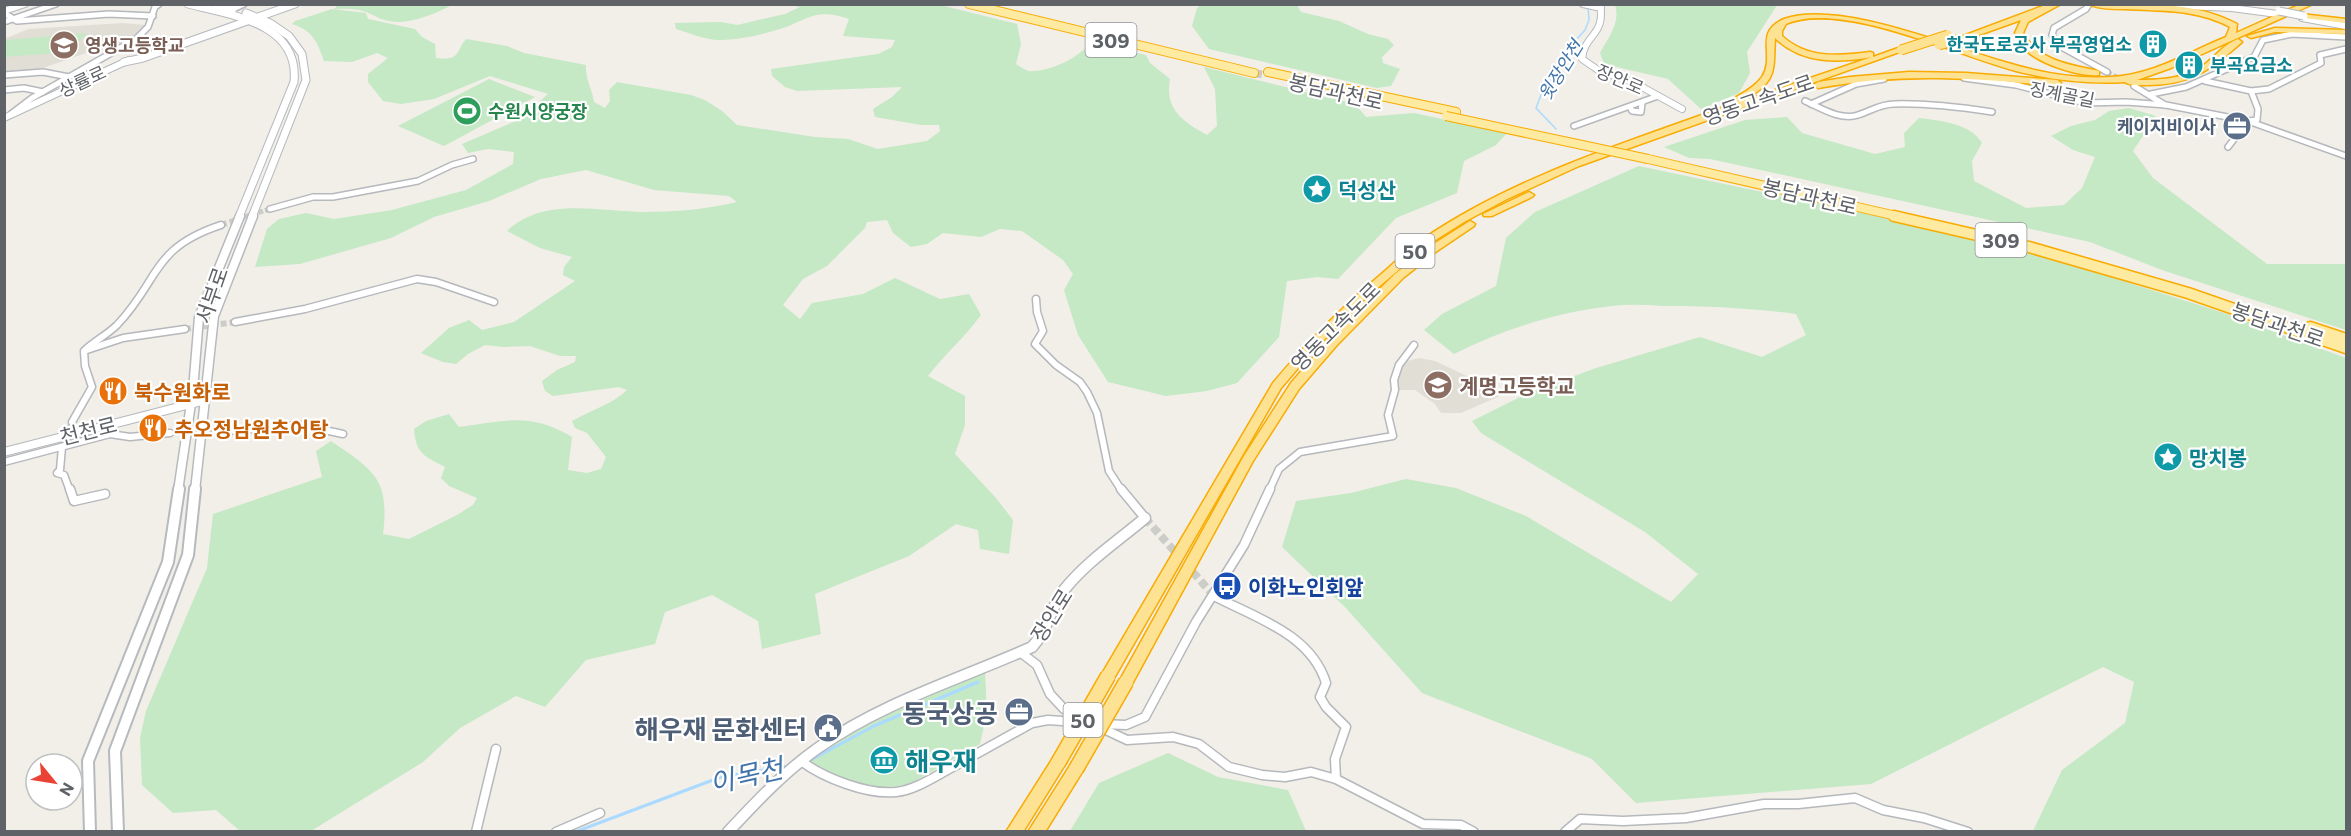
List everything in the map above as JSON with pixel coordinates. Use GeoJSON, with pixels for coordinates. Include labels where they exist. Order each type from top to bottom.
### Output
{"type":"FeatureCollection","features":[{"type":"Feature","properties":{"kind":"highway","name":"309"},"geometry":{"type":"LineString","coordinates":[[969,4],[1255,71],[989,4]]}},
{"type":"Feature","properties":{"kind":"highway","name":"영동고속도로"},"geometry":{"type":"LineString","coordinates":[[1036,831],[1077,769],[1248,459],[1294,386],[1347,327],[1399,276],[1466,226],[1584,169],[1948,35],[2039,7],[2057,4]]}},
{"type":"Feature","properties":{"kind":"highway"},"geometry":{"type":"LineString","coordinates":[[2091,4],[2186,10],[2211,14],[2234,26],[2230,38]]}},
{"type":"Feature","properties":{"kind":"highway"},"geometry":{"type":"LineString","coordinates":[[1907,51],[1828,58],[1810,55],[1784,44],[1778,37],[1778,31],[1784,25],[1807,17],[1842,17],[1908,35],[2002,67],[2032,74],[2062,79],[2138,82],[2230,38],[2309,4]]}},
{"type":"Feature","properties":{"kind":"highway"},"geometry":{"type":"LineString","coordinates":[[1814,86],[1857,77],[1903,72],[1958,74],[2098,86],[2174,80],[2204,70],[2228,47],[2317,4]]}},
{"type":"Feature","properties":{"kind":"highway","name":"영동고속도로"},"geometry":{"type":"LineString","coordinates":[[1014,831],[1058,764],[1277,386],[1307,350],[1357,300],[1425,242],[1495,201],[1576,164],[1907,51],[1959,39],[2039,7]]}},
{"type":"Feature","properties":{"kind":"highway"},"geometry":{"type":"LineString","coordinates":[[2039,7],[2024,21],[2019,33],[2026,46],[2061,64],[2138,82]]}},
{"type":"Feature","properties":{"kind":"highway"},"geometry":{"type":"LineString","coordinates":[[1682,126],[1740,99],[1758,87],[1770,69],[1768,47],[1773,30],[1779,23],[1803,15],[1822,14],[1862,19],[2003,65],[2059,77],[2138,82]]}},
{"type":"Feature","properties":{"kind":"highway"},"geometry":{"type":"LineString","coordinates":[[2303,17],[2346,24]]}},
{"type":"Feature","properties":{"kind":"highway"},"geometry":{"type":"LineString","coordinates":[[2250,36],[2275,30],[2346,32]]}},
{"type":"Feature","properties":{"kind":"highway","name":"봉담과천로"},"geometry":{"type":"LineString","coordinates":[[2346,340],[2162,279],[2034,242],[1456,112],[1267,73],[1446,116],[1653,157],[2029,247],[2188,293],[2346,348]]}},
{"type":"Feature","properties":{"kind":"main road","name":"서부로"},"geometry":{"type":"LineString","coordinates":[[118,831],[115,751],[188,555],[214,316],[306,80],[307,63],[302,51],[275,24],[188,4]]}},
{"type":"Feature","properties":{"kind":"main road","name":"서부로"},"geometry":{"type":"LineString","coordinates":[[215,4],[229,12]]}},
{"type":"Feature","properties":{"kind":"main road"},"geometry":{"type":"LineString","coordinates":[[124,62],[295,4]]}},
{"type":"Feature","properties":{"kind":"main road"},"geometry":{"type":"LineString","coordinates":[[275,24],[277,20],[274,16],[284,6]]}},
{"type":"Feature","properties":{"kind":"main road"},"geometry":{"type":"LineString","coordinates":[[124,62],[227,23],[230,19],[229,12]]}},
{"type":"Feature","properties":{"kind":"main road"},"geometry":{"type":"LineString","coordinates":[[2278,13],[2303,17]]}},
{"type":"Feature","properties":{"kind":"main road","name":"서부로"},"geometry":{"type":"LineString","coordinates":[[90,831],[88,761],[168,562],[191,404],[199,317],[294,82],[296,66],[292,52],[272,32],[253,20]]}},
{"type":"Feature","properties":{"kind":"main road"},"geometry":{"type":"LineString","coordinates":[[229,27],[253,20]]}},
{"type":"Feature","properties":{"kind":"street"},"geometry":{"type":"LineString","coordinates":[[4,12],[25,4]]}},
{"type":"Feature","properties":{"kind":"street"},"geometry":{"type":"LineString","coordinates":[[4,22],[56,4]]}},
{"type":"Feature","properties":{"kind":"street"},"geometry":{"type":"LineString","coordinates":[[229,12],[244,4]]}},
{"type":"Feature","properties":{"kind":"street"},"geometry":{"type":"LineString","coordinates":[[2091,4],[2054,28],[2052,35],[2058,45],[2107,72]]}},
{"type":"Feature","properties":{"kind":"street"},"geometry":{"type":"LineString","coordinates":[[2117,4],[2226,8],[2278,13]]}},
{"type":"Feature","properties":{"kind":"street"},"geometry":{"type":"LineString","coordinates":[[2221,4],[2278,13]]}},
{"type":"Feature","properties":{"kind":"street"},"geometry":{"type":"LineString","coordinates":[[7,116],[43,92],[136,39],[148,27],[155,5]]}},
{"type":"Feature","properties":{"kind":"street"},"geometry":{"type":"LineString","coordinates":[[1584,5],[1599,7]]}},
{"type":"Feature","properties":{"kind":"street"},"geometry":{"type":"LineString","coordinates":[[272,10],[284,6]]}},
{"type":"Feature","properties":{"kind":"street","name":"장안로"},"geometry":{"type":"LineString","coordinates":[[1599,7],[1601,23],[1594,37],[1585,46],[1582,59],[1586,64],[1601,72],[1633,82],[1682,109]]}},
{"type":"Feature","properties":{"kind":"street"},"geometry":{"type":"LineString","coordinates":[[4,12],[17,21],[109,14],[153,16]]}},
{"type":"Feature","properties":{"kind":"street"},"geometry":{"type":"LineString","coordinates":[[2151,94],[2186,87],[2254,57],[2263,40],[2292,34],[2346,37]]}},
{"type":"Feature","properties":{"kind":"street"},"geometry":{"type":"LineString","coordinates":[[2204,80],[2251,92],[2269,89],[2321,63],[2320,55],[2346,49]]}},
{"type":"Feature","properties":{"kind":"street","name":"상률로"},"geometry":{"type":"LineString","coordinates":[[7,116],[124,62]]}},
{"type":"Feature","properties":{"kind":"street"},"geometry":{"type":"LineString","coordinates":[[4,75],[43,72],[69,77]]}},
{"type":"Feature","properties":{"kind":"street","name":"징계골길"},"geometry":{"type":"LineString","coordinates":[[1992,112],[1936,104],[1888,104],[1877,105],[1855,117],[1845,117],[1808,103],[1856,84],[1890,79],[1945,76],[2016,85],[2085,103],[2126,102],[2166,105],[2248,121],[2346,156]]}},
{"type":"Feature","properties":{"kind":"street"},"geometry":{"type":"LineString","coordinates":[[2138,82],[2166,105]]}},
{"type":"Feature","properties":{"kind":"street"},"geometry":{"type":"LineString","coordinates":[[4,90],[24,88],[43,92]]}},
{"type":"Feature","properties":{"kind":"street"},"geometry":{"type":"LineString","coordinates":[[2228,147],[2248,121],[2258,120],[2258,109],[2251,92]]}},
{"type":"Feature","properties":{"kind":"street"},"geometry":{"type":"LineString","coordinates":[[1574,126],[1658,96]]}},
{"type":"Feature","properties":{"kind":"street"},"geometry":{"type":"LineString","coordinates":[[270,208],[313,197],[333,197],[418,181],[452,165],[473,159]]}},
{"type":"Feature","properties":{"kind":"street"},"geometry":{"type":"LineString","coordinates":[[72,422],[92,387],[85,366],[84,351],[91,343],[115,327],[154,270],[180,243],[195,234],[221,225]]}},
{"type":"Feature","properties":{"kind":"street"},"geometry":{"type":"LineString","coordinates":[[235,322],[304,309],[417,279],[436,282],[494,302]]}},
{"type":"Feature","properties":{"kind":"street","name":"장안로"},"geometry":{"type":"LineString","coordinates":[[728,831],[767,790],[801,761],[862,720],[1020,652],[1039,641],[1062,592],[1093,559],[1118,542],[1144,518],[1109,471],[1097,413],[1087,392],[1080,382],[1056,365],[1035,344],[1043,331],[1037,312],[1036,299]]}},
{"type":"Feature","properties":{"kind":"street"},"geometry":{"type":"LineString","coordinates":[[84,351],[108,341],[135,334],[185,329]]}},
{"type":"Feature","properties":{"kind":"street"},"geometry":{"type":"LineString","coordinates":[[801,761],[816,772],[844,782],[877,792],[898,792],[923,783],[1032,723],[1048,720],[1126,724],[1145,717],[1196,622],[1244,545],[1279,469],[1289,459],[1300,453],[1393,436],[1388,415],[1395,390],[1394,380],[1399,365],[1414,345]]}},
{"type":"Feature","properties":{"kind":"street","name":"천천로"},"geometry":{"type":"LineString","coordinates":[[4,452],[206,400]]}},
{"type":"Feature","properties":{"kind":"street"},"geometry":{"type":"LineString","coordinates":[[228,431],[301,425],[343,434]]}},
{"type":"Feature","properties":{"kind":"street"},"geometry":{"type":"LineString","coordinates":[[4,462],[110,434],[130,437],[170,433]]}},
{"type":"Feature","properties":{"kind":"street"},"geometry":{"type":"LineString","coordinates":[[62,447],[60,470],[57,473],[64,475],[74,501],[105,494]]}},
{"type":"Feature","properties":{"kind":"street"},"geometry":{"type":"LineString","coordinates":[[1214,596],[1297,639],[1321,667],[1326,683],[1320,697],[1326,707],[1346,727],[1334,757],[1335,779]]}},
{"type":"Feature","properties":{"kind":"street"},"geometry":{"type":"LineString","coordinates":[[1020,652],[1037,665],[1050,694],[1064,709],[1127,740],[1173,737],[1199,744],[1229,767],[1262,775],[1285,777],[1311,772],[1335,779],[1423,824],[1461,825],[1474,831]]}},
{"type":"Feature","properties":{"kind":"street"},"geometry":{"type":"LineString","coordinates":[[476,831],[496,749]]}},
{"type":"Feature","properties":{"kind":"street"},"geometry":{"type":"LineString","coordinates":[[1565,831],[1580,819],[1623,821],[1686,818],[1764,804],[1798,804],[1855,798],[1883,810],[1924,818],[1968,831]]}},
{"type":"Feature","properties":{"kind":"street"},"geometry":{"type":"LineString","coordinates":[[556,831],[600,813]]}},
{"type":"Feature","properties":{"kind":"shaded area","name":"영생고등학교"},"geometry":{"type":"Polygon","coordinates":[[[122,23],[146,25],[132,39],[113,50],[89,52],[40,69],[5,73],[4,39],[29,29],[122,23]]]}},
{"type":"Feature","properties":{"kind":"shaded area","name":"계명고등학교"},"geometry":{"type":"Polygon","coordinates":[[[1419,358],[1435,361],[1469,377],[1500,396],[1461,413],[1441,413],[1435,404],[1415,390],[1396,390],[1396,364],[1419,358]]]}},
{"type":"Feature","properties":{"kind":"green space"},"geometry":{"type":"Polygon","coordinates":[[[1615,4],[1777,5],[1747,52],[1750,73],[1739,93],[1701,109],[1668,79],[1604,64],[1600,53],[1615,24],[1615,4]]]}},
{"type":"Feature","properties":{"kind":"green space"},"geometry":{"type":"Polygon","coordinates":[[[333,5],[452,5],[414,20],[394,22],[361,10],[334,9],[337,6],[333,5]]]}},
{"type":"Feature","properties":{"kind":"green space"},"geometry":{"type":"Polygon","coordinates":[[[788,5],[940,5],[1017,24],[1021,44],[1016,64],[1031,71],[1049,69],[1065,62],[1080,53],[1091,42],[1146,55],[1150,63],[1170,79],[1170,99],[1177,113],[1190,125],[1207,135],[1217,126],[1215,89],[1204,67],[1355,104],[1366,117],[1414,113],[1507,133],[1496,145],[1464,161],[1457,193],[1396,218],[1338,279],[1317,277],[1287,281],[1279,337],[1237,383],[1207,391],[1166,396],[1108,382],[1078,335],[1064,290],[1073,274],[1063,260],[1022,231],[1000,229],[981,237],[943,233],[927,244],[911,247],[893,233],[887,220],[867,222],[865,228],[827,266],[803,279],[783,305],[800,319],[812,303],[863,294],[895,278],[940,299],[969,294],[981,315],[928,376],[965,396],[965,425],[955,454],[1013,520],[1009,554],[980,549],[978,530],[956,524],[909,556],[815,594],[821,634],[762,649],[758,621],[712,595],[665,612],[655,644],[586,660],[545,707],[516,696],[460,728],[423,762],[311,831],[240,831],[216,810],[173,813],[142,785],[140,738],[146,711],[207,568],[213,514],[322,477],[316,451],[331,441],[368,468],[375,477],[384,500],[383,534],[409,539],[457,515],[473,505],[477,498],[449,486],[441,478],[445,467],[426,457],[417,444],[414,429],[426,421],[449,414],[459,427],[517,420],[530,421],[557,429],[572,437],[568,470],[587,473],[601,469],[606,457],[587,433],[575,428],[572,421],[608,404],[627,390],[619,387],[553,396],[545,391],[542,381],[557,370],[575,362],[576,356],[560,356],[530,346],[485,345],[456,364],[443,362],[421,353],[449,328],[469,320],[482,330],[514,322],[575,281],[563,275],[564,267],[572,257],[540,248],[507,231],[522,220],[538,213],[573,208],[645,212],[703,208],[737,202],[729,196],[654,190],[586,170],[541,179],[489,201],[434,217],[391,238],[300,264],[255,267],[267,229],[279,219],[306,213],[334,219],[392,210],[466,190],[513,164],[514,152],[488,149],[468,153],[462,144],[518,120],[548,94],[490,76],[434,99],[401,104],[383,101],[368,82],[368,74],[388,58],[377,53],[352,62],[324,61],[310,34],[292,24],[332,9],[366,13],[368,19],[415,29],[422,37],[435,44],[436,58],[453,57],[466,39],[507,46],[524,53],[586,65],[594,102],[605,108],[610,101],[609,90],[617,82],[691,95],[705,100],[737,125],[815,137],[848,139],[878,149],[927,141],[940,131],[939,125],[921,125],[875,117],[873,109],[892,97],[902,87],[797,91],[785,87],[772,76],[771,69],[878,54],[892,47],[895,40],[843,36],[849,19],[836,15],[817,15],[766,33],[724,40],[707,38],[676,29],[675,23],[721,22],[737,25],[785,14],[800,7],[788,5]]]}},
{"type":"Feature","properties":{"kind":"green space"},"geometry":{"type":"Polygon","coordinates":[[[1201,5],[1297,5],[1301,12],[1339,21],[1368,34],[1388,39],[1394,45],[1382,57],[1383,63],[1400,69],[1391,86],[1377,88],[1209,49],[1192,26],[1197,8],[1201,5]]]}},
{"type":"Feature","properties":{"kind":"green space"},"geometry":{"type":"Polygon","coordinates":[[[87,33],[69,52],[5,57],[6,40],[87,33]]]}},
{"type":"Feature","properties":{"kind":"green space","name":"수원시양궁장"},"geometry":{"type":"Polygon","coordinates":[[[489,79],[535,97],[444,146],[398,126],[489,79]]]}},
{"type":"Feature","properties":{"kind":"green space"},"geometry":{"type":"Polygon","coordinates":[[[2129,108],[2156,116],[2133,151],[2153,178],[2267,264],[2346,264],[2346,330],[2162,270],[2090,242],[1710,159],[1689,158],[1664,147],[1745,120],[1787,117],[1802,133],[1875,154],[1905,147],[1904,133],[1919,118],[1936,120],[1963,127],[1977,136],[1982,143],[1972,161],[1974,181],[2026,208],[2064,205],[2082,188],[2095,157],[2073,150],[2051,136],[2071,126],[2095,120],[2109,111],[2129,108]]]}},
{"type":"Feature","properties":{"kind":"green space"},"geometry":{"type":"Polygon","coordinates":[[[1639,166],[1957,233],[2057,260],[2221,312],[2346,358],[2346,831],[2033,831],[2062,770],[2125,723],[2134,682],[2103,667],[1871,784],[1636,803],[1592,759],[1422,693],[1344,606],[1282,547],[1296,501],[1351,493],[1406,479],[1456,488],[1526,516],[1671,602],[1698,574],[1645,532],[1481,433],[1472,421],[1524,395],[1593,369],[1700,337],[1762,357],[1806,335],[1796,314],[1730,308],[1638,305],[1618,305],[1551,317],[1511,329],[1454,354],[1424,330],[1442,314],[1496,286],[1506,238],[1535,212],[1639,166]]]}},
{"type":"Feature","properties":{"kind":"green space"},"geometry":{"type":"Polygon","coordinates":[[[985,672],[987,712],[980,744],[908,785],[875,788],[832,774],[807,759],[864,725],[985,672]]]}},
{"type":"Feature","properties":{"kind":"green space"},"geometry":{"type":"Polygon","coordinates":[[[1168,753],[1218,777],[1288,790],[1306,831],[1070,831],[1099,783],[1168,753]]]}},
{"type":"Feature","properties":{"kind":"waterway","name":"윗장안천"},"geometry":{"type":"LineString","coordinates":[[1556,129],[1536,108],[1541,95],[1568,49],[1585,30],[1589,20],[1588,6]]}},
{"type":"Feature","properties":{"kind":"waterway","name":"이목천"},"geometry":{"type":"LineString","coordinates":[[807,762],[874,726],[978,682]]}},
{"type":"Feature","properties":{"kind":"waterway","name":"이목천"},"geometry":{"type":"LineString","coordinates":[[575,832],[721,777],[789,766]]}},
{"type":"Feature","properties":{"kind":"tunnel"},"geometry":{"type":"LineString","coordinates":[[2107,72],[2123,80]]}},
{"type":"Feature","properties":{"kind":"tunnel"},"geometry":{"type":"LineString","coordinates":[[1254,73],[1265,75]]}},
{"type":"Feature","properties":{"kind":"tunnel"},"geometry":{"type":"LineString","coordinates":[[245,217],[270,209]]}},
{"type":"Feature","properties":{"kind":"tunnel"},"geometry":{"type":"LineString","coordinates":[[221,225],[249,216]]}},
{"type":"Feature","properties":{"kind":"tunnel"},"geometry":{"type":"LineString","coordinates":[[185,329],[235,322]]}},
{"type":"Feature","properties":{"kind":"tunnel"},"geometry":{"type":"LineString","coordinates":[[62,447],[72,422]]}},
{"type":"Feature","properties":{"kind":"tunnel"},"geometry":{"type":"LineString","coordinates":[[170,433],[228,431]]}},
{"type":"Feature","properties":{"kind":"tunnel"},"geometry":{"type":"LineString","coordinates":[[1145,518],[1214,596]]}},
{"type":"Feature","properties":{"kind":"place","name":"한국도로공사 부곡영업소"},"geometry":{"type":"Point","coordinates":[2153,44]}},
{"type":"Feature","properties":{"kind":"place","name":"영생고등학교"},"geometry":{"type":"Point","coordinates":[64,45]}},
{"type":"Feature","properties":{"kind":"place","name":"부곡요금소"},"geometry":{"type":"Point","coordinates":[2189,65]}},
{"type":"Feature","properties":{"kind":"place","name":"수원시양궁장"},"geometry":{"type":"Point","coordinates":[467,111]}},
{"type":"Feature","properties":{"kind":"place","name":"케이지비이사"},"geometry":{"type":"Point","coordinates":[2237,126]}},
{"type":"Feature","properties":{"kind":"place","name":"덕성산"},"geometry":{"type":"Point","coordinates":[1317,189]}},
{"type":"Feature","properties":{"kind":"place","name":"계명고등학교"},"geometry":{"type":"Point","coordinates":[1438,385]}},
{"type":"Feature","properties":{"kind":"place","name":"북수원화로"},"geometry":{"type":"Point","coordinates":[113,391]}},
{"type":"Feature","properties":{"kind":"place","name":"추오정남원추어탕"},"geometry":{"type":"Point","coordinates":[153,428]}},
{"type":"Feature","properties":{"kind":"place","name":"망치봉"},"geometry":{"type":"Point","coordinates":[2168,457]}},
{"type":"Feature","properties":{"kind":"place","name":"이화노인회앞"},"geometry":{"type":"Point","coordinates":[1227,586]}},
{"type":"Feature","properties":{"kind":"place","name":"동국상공"},"geometry":{"type":"Point","coordinates":[1019,712]}},
{"type":"Feature","properties":{"kind":"place","name":"해우재 문화센터"},"geometry":{"type":"Point","coordinates":[828,728]}},
{"type":"Feature","properties":{"kind":"place","name":"해우재"},"geometry":{"type":"Point","coordinates":[884,760]}}]}
